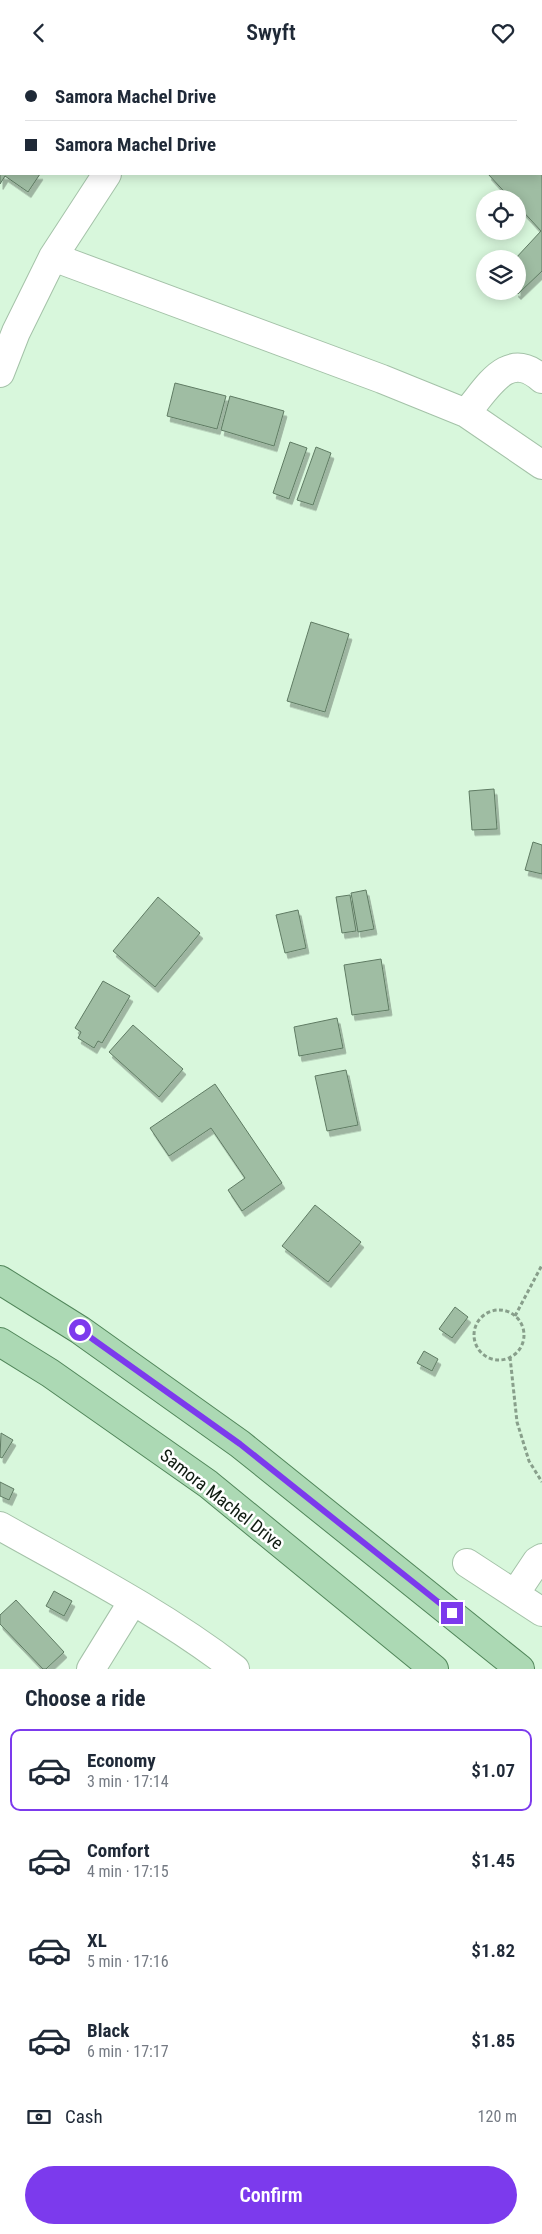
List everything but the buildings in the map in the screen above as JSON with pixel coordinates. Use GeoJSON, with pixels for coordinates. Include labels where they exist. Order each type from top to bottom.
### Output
{"type":"FeatureCollection","features":[{"type":"Feature","properties":{"kind":"main road"},"geometry":{"type":"LineString","coordinates":[[0,1280],[80,1330],[240,1444],[520,1669]]}},
{"type":"Feature","properties":{"kind":"main road","name":"Samora Machel Drive"},"geometry":{"type":"LineString","coordinates":[[0,1342],[50,1373],[208,1484],[434,1669]]}},
{"type":"Feature","properties":{"kind":"street"},"geometry":{"type":"LineString","coordinates":[[0,373],[8,328],[106,175]]}},
{"type":"Feature","properties":{"kind":"street"},"geometry":{"type":"LineString","coordinates":[[53,257],[373,376],[466,413],[542,465]]}},
{"type":"Feature","properties":{"kind":"street"},"geometry":{"type":"LineString","coordinates":[[466,413],[499,375],[511,367],[522,367],[530,370],[542,379]]}},
{"type":"Feature","properties":{"kind":"street"},"geometry":{"type":"LineString","coordinates":[[0,1526],[132,1601],[207,1648],[235,1669]]}},
{"type":"Feature","properties":{"kind":"street"},"geometry":{"type":"LineString","coordinates":[[515,1594],[537,1561],[542,1558]]}},
{"type":"Feature","properties":{"kind":"street"},"geometry":{"type":"LineString","coordinates":[[467,1563],[542,1612]]}},
{"type":"Feature","properties":{"kind":"street"},"geometry":{"type":"LineString","coordinates":[[91,1669],[132,1601]]}},
{"type":"Feature","properties":{"kind":"path"},"geometry":{"type":"LineString","coordinates":[[515,1316],[542,1265]]}},
{"type":"Feature","properties":{"kind":"path"},"geometry":{"type":"LineString","coordinates":[[502,1310],[515,1316],[522,1324],[524,1333],[523,1343],[518,1351],[510,1357],[501,1360],[491,1359],[482,1354],[476,1346],[474,1332],[480,1318],[487,1312],[502,1310]]}},
{"type":"Feature","properties":{"kind":"path"},"geometry":{"type":"LineString","coordinates":[[510,1357],[517,1422],[529,1461],[542,1482]]}},
{"type":"Feature","properties":{"kind":"route"},"geometry":{"type":"LineString","coordinates":[[80,1330],[240,1444],[452,1613]]}}]}
